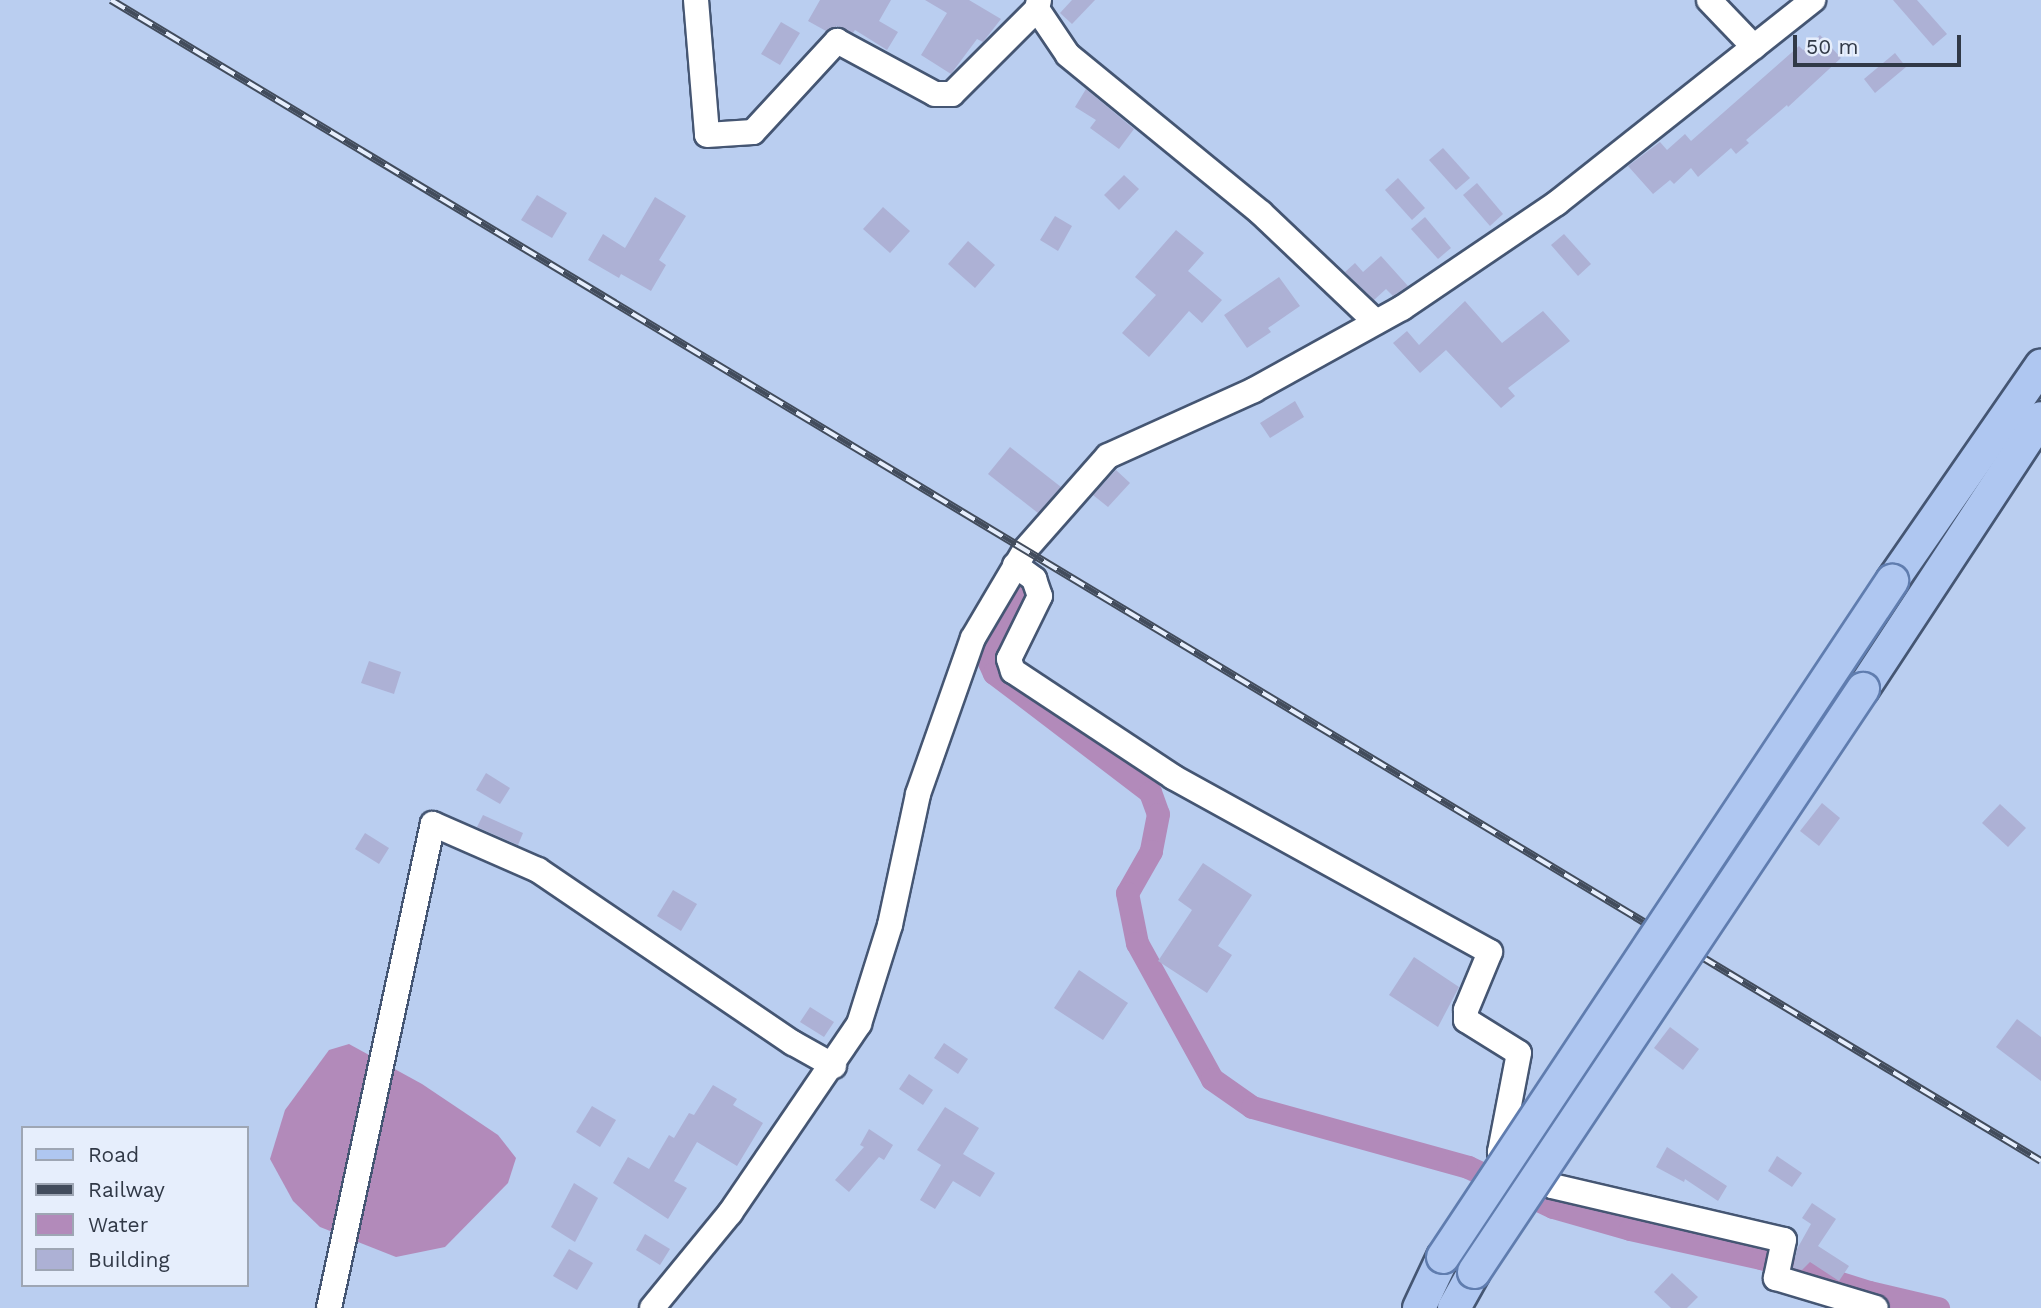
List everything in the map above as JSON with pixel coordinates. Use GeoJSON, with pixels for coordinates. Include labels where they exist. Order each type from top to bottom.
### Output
{"type":"FeatureCollection","features":[{"type":"Feature","properties":{"kind":"main road"},"geometry":{"type":"LineString","coordinates":[[1419,1308],[1443,1257],[1892,581],[2041,366]]}},
{"type":"Feature","properties":{"kind":"main road"},"geometry":{"type":"LineString","coordinates":[[1454,1308],[1474,1272],[1864,689],[2041,418]]}},
{"type":"Feature","properties":{"kind":"street"},"geometry":{"type":"LineString","coordinates":[[696,0],[707,135],[753,131],[828,47],[837,41],[935,94],[952,94],[1038,5],[1068,55],[1261,213],[1376,322]]}},
{"type":"Feature","properties":{"kind":"street"},"geometry":{"type":"LineString","coordinates":[[1709,0],[1754,47]]}},
{"type":"Feature","properties":{"kind":"street"},"geometry":{"type":"LineString","coordinates":[[652,1308],[730,1213],[834,1066],[859,1024],[890,925],[918,794],[973,638],[1025,550],[1108,456],[1254,390],[1376,322],[1557,203],[1813,0]]}},
{"type":"Feature","properties":{"kind":"street"},"geometry":{"type":"LineString","coordinates":[[1015,565],[1034,579],[1040,596],[1009,659],[1013,671],[1172,777],[1490,952],[1466,1010],[1466,1020],[1519,1053],[1500,1152],[1552,1186],[1784,1240],[1776,1278],[1876,1308]]}},
{"type":"Feature","properties":{"kind":"street"},"geometry":{"type":"LineString","coordinates":[[332,1308],[433,824],[538,870],[793,1044],[834,1066]]}},
{"type":"Feature","properties":{"kind":"street"},"geometry":{"type":"LineString","coordinates":[[332,1308],[337,1304],[345,1308]]}},
{"type":"Feature","properties":{"kind":"water"},"geometry":{"type":"Polygon","coordinates":[[[349,1044],[422,1084],[498,1135],[516,1158],[508,1183],[445,1247],[396,1257],[320,1227],[293,1201],[270,1159],[285,1110],[329,1050],[349,1044]]]}},
{"type":"Feature","properties":{"kind":"building"},"geometry":{"type":"Polygon","coordinates":[[[820,0],[891,0],[879,21],[898,32],[887,50],[855,30],[853,33],[837,26],[826,31],[808,21],[820,0]]]}},
{"type":"Feature","properties":{"kind":"building"},"geometry":{"type":"Polygon","coordinates":[[[925,0],[969,0],[1001,19],[983,42],[977,39],[951,74],[921,55],[947,13],[925,0]]]}},
{"type":"Feature","properties":{"kind":"building"},"geometry":{"type":"Polygon","coordinates":[[[1072,0],[1095,0],[1072,24],[1060,13],[1072,0]]]}},
{"type":"Feature","properties":{"kind":"building"},"geometry":{"type":"Polygon","coordinates":[[[1893,0],[1917,0],[1947,34],[1933,46],[1893,0]]]}},
{"type":"Feature","properties":{"kind":"building"},"geometry":{"type":"Polygon","coordinates":[[[781,22],[800,33],[780,65],[761,54],[781,22]]]}},
{"type":"Feature","properties":{"kind":"building"},"geometry":{"type":"Polygon","coordinates":[[[1820,35],[1841,58],[1788,107],[1787,105],[1746,140],[1749,143],[1736,154],[1731,148],[1698,177],[1691,168],[1674,184],[1670,180],[1653,194],[1628,166],[1660,142],[1667,150],[1685,134],[1691,141],[1799,46],[1803,50],[1820,35]]]}},
{"type":"Feature","properties":{"kind":"building"},"geometry":{"type":"Polygon","coordinates":[[[1895,53],[1906,67],[1875,93],[1864,79],[1895,53]]]}},
{"type":"Feature","properties":{"kind":"building"},"geometry":{"type":"Polygon","coordinates":[[[1086,89],[1134,129],[1119,149],[1090,128],[1096,120],[1075,107],[1086,89]]]}},
{"type":"Feature","properties":{"kind":"building"},"geometry":{"type":"Polygon","coordinates":[[[1443,148],[1470,178],[1456,190],[1429,160],[1443,148]]]}},
{"type":"Feature","properties":{"kind":"building"},"geometry":{"type":"Polygon","coordinates":[[[1124,175],[1139,189],[1119,210],[1104,195],[1124,175]]]}},
{"type":"Feature","properties":{"kind":"building"},"geometry":{"type":"Polygon","coordinates":[[[1398,178],[1425,208],[1412,220],[1385,190],[1398,178]]]}},
{"type":"Feature","properties":{"kind":"building"},"geometry":{"type":"Polygon","coordinates":[[[1477,183],[1503,214],[1490,226],[1463,195],[1477,183]]]}},
{"type":"Feature","properties":{"kind":"building"},"geometry":{"type":"Polygon","coordinates":[[[537,195],[567,213],[552,238],[521,220],[537,195]]]}},
{"type":"Feature","properties":{"kind":"building"},"geometry":{"type":"Polygon","coordinates":[[[655,197],[686,216],[659,260],[666,265],[651,291],[621,274],[619,278],[588,260],[603,234],[625,248],[655,197]]]}},
{"type":"Feature","properties":{"kind":"building"},"geometry":{"type":"Polygon","coordinates":[[[883,207],[910,231],[890,253],[863,229],[883,207]]]}},
{"type":"Feature","properties":{"kind":"building"},"geometry":{"type":"Polygon","coordinates":[[[1055,216],[1072,226],[1058,251],[1040,240],[1055,216]]]}},
{"type":"Feature","properties":{"kind":"building"},"geometry":{"type":"Polygon","coordinates":[[[1425,217],[1451,248],[1438,259],[1411,229],[1425,217]]]}},
{"type":"Feature","properties":{"kind":"building"},"geometry":{"type":"Polygon","coordinates":[[[1176,230],[1204,253],[1188,271],[1222,300],[1202,323],[1189,311],[1149,357],[1122,333],[1156,295],[1135,277],[1176,230]]]}},
{"type":"Feature","properties":{"kind":"building"},"geometry":{"type":"Polygon","coordinates":[[[1564,234],[1591,264],[1578,276],[1551,245],[1564,234]]]}},
{"type":"Feature","properties":{"kind":"building"},"geometry":{"type":"Polygon","coordinates":[[[968,241],[995,265],[975,288],[948,264],[968,241]]]}},
{"type":"Feature","properties":{"kind":"building"},"geometry":{"type":"Polygon","coordinates":[[[1381,256],[1408,286],[1393,296],[1386,289],[1374,300],[1345,272],[1355,263],[1363,272],[1381,256]]]}},
{"type":"Feature","properties":{"kind":"building"},"geometry":{"type":"Polygon","coordinates":[[[1279,277],[1300,306],[1268,328],[1271,332],[1247,348],[1224,315],[1279,277]]]}},
{"type":"Feature","properties":{"kind":"building"},"geometry":{"type":"Polygon","coordinates":[[[1465,301],[1502,343],[1543,311],[1570,341],[1508,388],[1515,396],[1501,408],[1446,350],[1420,373],[1393,343],[1407,331],[1419,345],[1465,301]]]}},
{"type":"Feature","properties":{"kind":"building"},"geometry":{"type":"Polygon","coordinates":[[[1295,401],[1304,417],[1270,438],[1260,423],[1295,401]]]}},
{"type":"Feature","properties":{"kind":"building"},"geometry":{"type":"Polygon","coordinates":[[[1010,447],[1061,487],[1038,513],[988,474],[1010,447]]]}},
{"type":"Feature","properties":{"kind":"building"},"geometry":{"type":"Polygon","coordinates":[[[1116,470],[1130,483],[1108,507],[1093,495],[1116,470]]]}},
{"type":"Feature","properties":{"kind":"building"},"geometry":{"type":"Polygon","coordinates":[[[369,661],[401,672],[394,694],[361,683],[369,661]]]}},
{"type":"Feature","properties":{"kind":"building"},"geometry":{"type":"Polygon","coordinates":[[[486,773],[510,788],[500,804],[476,790],[486,773]]]}},
{"type":"Feature","properties":{"kind":"building"},"geometry":{"type":"Polygon","coordinates":[[[1822,803],[1840,818],[1819,846],[1800,831],[1822,803]]]}},
{"type":"Feature","properties":{"kind":"building"},"geometry":{"type":"Polygon","coordinates":[[[2000,804],[2026,828],[2008,847],[1982,823],[2000,804]]]}},
{"type":"Feature","properties":{"kind":"building"},"geometry":{"type":"Polygon","coordinates":[[[483,815],[523,833],[518,845],[477,827],[483,815]]]}},
{"type":"Feature","properties":{"kind":"building"},"geometry":{"type":"Polygon","coordinates":[[[365,833],[389,848],[379,864],[355,849],[365,833]]]}},
{"type":"Feature","properties":{"kind":"building"},"geometry":{"type":"Polygon","coordinates":[[[1203,863],[1252,895],[1218,946],[1232,955],[1207,993],[1158,961],[1192,910],[1178,900],[1203,863]]]}},
{"type":"Feature","properties":{"kind":"building"},"geometry":{"type":"Polygon","coordinates":[[[673,890],[697,904],[681,931],[657,916],[673,890]]]}},
{"type":"Feature","properties":{"kind":"building"},"geometry":{"type":"Polygon","coordinates":[[[1414,957],[1459,987],[1438,1027],[1389,995],[1414,957]]]}},
{"type":"Feature","properties":{"kind":"building"},"geometry":{"type":"Polygon","coordinates":[[[1079,970],[1128,1003],[1103,1040],[1054,1008],[1079,970]]]}},
{"type":"Feature","properties":{"kind":"building"},"geometry":{"type":"Polygon","coordinates":[[[810,1007],[834,1022],[824,1037],[800,1022],[810,1007]]]}},
{"type":"Feature","properties":{"kind":"building"},"geometry":{"type":"Polygon","coordinates":[[[2017,1019],[2041,1037],[2041,1081],[1996,1047],[2017,1019]]]}},
{"type":"Feature","properties":{"kind":"building"},"geometry":{"type":"Polygon","coordinates":[[[1670,1027],[1699,1049],[1683,1070],[1654,1048],[1670,1027]]]}},
{"type":"Feature","properties":{"kind":"building"},"geometry":{"type":"Polygon","coordinates":[[[944,1043],[968,1059],[958,1074],[934,1058],[944,1043]]]}},
{"type":"Feature","properties":{"kind":"building"},"geometry":{"type":"Polygon","coordinates":[[[909,1074],[933,1090],[923,1105],[899,1089],[909,1074]]]}},
{"type":"Feature","properties":{"kind":"building"},"geometry":{"type":"Polygon","coordinates":[[[713,1085],[737,1099],[733,1105],[763,1123],[737,1166],[697,1142],[674,1181],[687,1188],[668,1219],[613,1183],[628,1157],[649,1169],[669,1135],[674,1138],[689,1113],[694,1115],[713,1085]]]}},
{"type":"Feature","properties":{"kind":"building"},"geometry":{"type":"Polygon","coordinates":[[[592,1106],[616,1120],[600,1147],[576,1132],[592,1106]]]}},
{"type":"Feature","properties":{"kind":"building"},"geometry":{"type":"Polygon","coordinates":[[[945,1107],[979,1128],[963,1154],[995,1173],[980,1197],[953,1181],[935,1209],[920,1200],[941,1165],[917,1150],[945,1107]]]}},
{"type":"Feature","properties":{"kind":"building"},"geometry":{"type":"Polygon","coordinates":[[[869,1129],[893,1145],[884,1160],[879,1157],[849,1192],[835,1180],[864,1147],[860,1145],[869,1129]]]}},
{"type":"Feature","properties":{"kind":"building"},"geometry":{"type":"Polygon","coordinates":[[[1667,1147],[1727,1186],[1718,1201],[1685,1179],[1684,1182],[1656,1167],[1667,1147]]]}},
{"type":"Feature","properties":{"kind":"building"},"geometry":{"type":"Polygon","coordinates":[[[1777,1156],[1802,1173],[1792,1187],[1768,1171],[1777,1156]]]}},
{"type":"Feature","properties":{"kind":"building"},"geometry":{"type":"Polygon","coordinates":[[[574,1183],[598,1198],[575,1242],[551,1227],[574,1183]]]}},
{"type":"Feature","properties":{"kind":"building"},"geometry":{"type":"Polygon","coordinates":[[[1812,1203],[1836,1219],[1818,1246],[1849,1266],[1839,1281],[1810,1262],[1802,1270],[1793,1268],[1797,1249],[1811,1224],[1802,1218],[1812,1203]]]}},
{"type":"Feature","properties":{"kind":"building"},"geometry":{"type":"Polygon","coordinates":[[[645,1234],[670,1249],[660,1265],[636,1250],[645,1234]]]}},
{"type":"Feature","properties":{"kind":"building"},"geometry":{"type":"Polygon","coordinates":[[[569,1249],[593,1263],[577,1290],[553,1276],[569,1249]]]}},
{"type":"Feature","properties":{"kind":"building"},"geometry":{"type":"Polygon","coordinates":[[[1672,1273],[1698,1297],[1687,1308],[1671,1308],[1654,1292],[1672,1273]]]}},
{"type":"Feature","properties":{"kind":"waterway"},"geometry":{"type":"LineString","coordinates":[[1019,590],[989,662],[994,673],[1150,792],[1158,814],[1151,851],[1127,893],[1137,943],[1212,1079],[1252,1107],[1468,1167],[1553,1207],[1630,1229],[1761,1258],[1869,1292],[1938,1308]]}},
{"type":"Feature","properties":{"kind":"railway"},"geometry":{"type":"LineString","coordinates":[[111,0],[2041,1161]]}}]}
